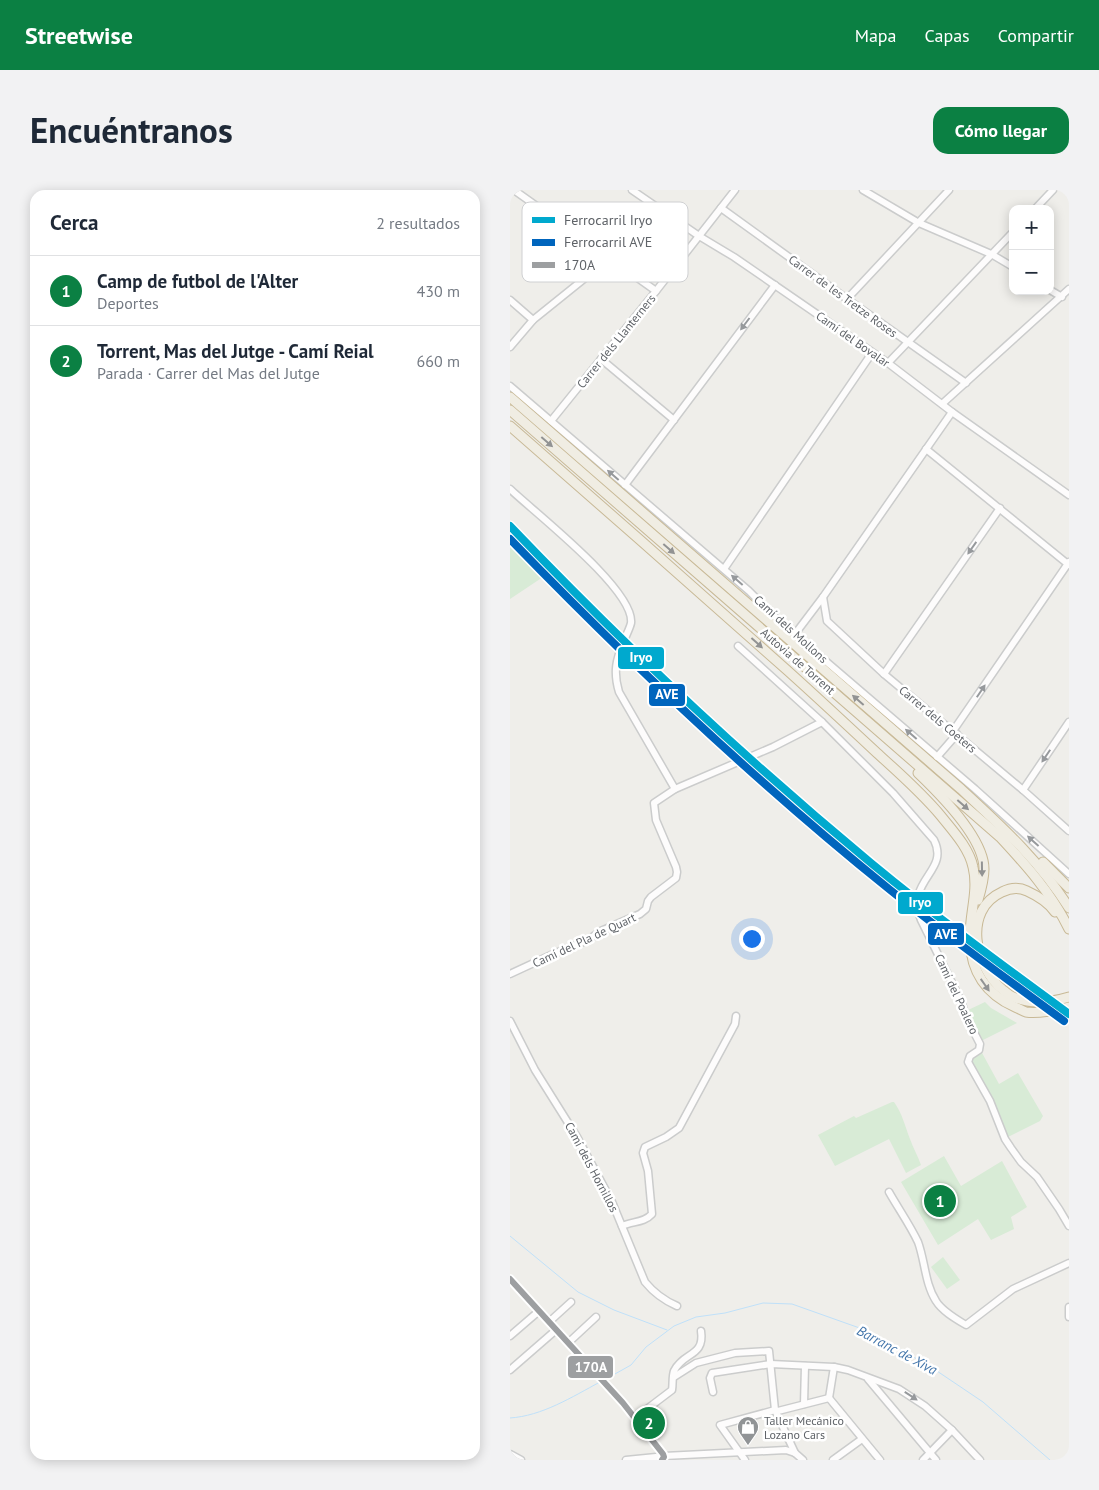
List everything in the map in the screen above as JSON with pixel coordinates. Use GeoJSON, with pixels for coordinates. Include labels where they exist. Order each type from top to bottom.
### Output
{"type":"FeatureCollection","features":[{"type":"Feature","properties":{"kind":"highway","name":"Autovia de Torrent"},"geometry":{"type":"LineString","coordinates":[[510,398],[961,789],[1007,831],[1036,862],[1069,908]]}},
{"type":"Feature","properties":{"kind":"highway","name":"Autovia de Torrent"},"geometry":{"type":"LineString","coordinates":[[510,410],[1000,837],[1050,896],[1069,929]]}},
{"type":"Feature","properties":{"kind":"highway"},"geometry":{"type":"LineString","coordinates":[[510,426],[634,533],[834,713],[908,782],[940,815],[966,849],[974,867],[975,890],[970,940],[972,956],[974,966],[990,992],[1002,1001],[1027,1012],[1057,1011],[1069,1007]]}},
{"type":"Feature","properties":{"kind":"highway"},"geometry":{"type":"LineString","coordinates":[[843,700],[856,716],[933,788],[968,828],[979,848],[984,868],[970,940]]}},
{"type":"Feature","properties":{"kind":"highway"},"geometry":{"type":"LineString","coordinates":[[961,789],[1009,828],[1069,888]]}},
{"type":"Feature","properties":{"kind":"highway"},"geometry":{"type":"LineString","coordinates":[[1069,937],[1052,908],[1038,896],[1023,889],[1010,889],[996,895],[985,905],[978,919],[976,936],[982,962],[988,974],[1014,998],[1029,1002],[1053,1002],[1069,998]]}},
{"type":"Feature","properties":{"kind":"street"},"geometry":{"type":"LineString","coordinates":[[514,190],[531,202]]}},
{"type":"Feature","properties":{"kind":"street","name":"Camí del Bovalar"},"geometry":{"type":"LineString","coordinates":[[632,190],[649,202]]}},
{"type":"Feature","properties":{"kind":"street","name":"Carrer dels Llanterners"},"geometry":{"type":"LineString","coordinates":[[688,250],[735,190]]}},
{"type":"Feature","properties":{"kind":"street"},"geometry":{"type":"LineString","coordinates":[[863,190],[919,223],[991,254],[1009,265]]}},
{"type":"Feature","properties":{"kind":"street"},"geometry":{"type":"LineString","coordinates":[[846,299],[949,190]]}},
{"type":"Feature","properties":{"kind":"street"},"geometry":{"type":"LineString","coordinates":[[1039,205],[1054,190]]}},
{"type":"Feature","properties":{"kind":"street","name":"Carrer de les Tretze Roses"},"geometry":{"type":"LineString","coordinates":[[721,208],[966,383]]}},
{"type":"Feature","properties":{"kind":"street","name":"Camí del Bovalar"},"geometry":{"type":"LineString","coordinates":[[688,228],[734,257],[888,363],[952,412],[1069,495]]}},
{"type":"Feature","properties":{"kind":"street"},"geometry":{"type":"LineString","coordinates":[[888,363],[1009,236]]}},
{"type":"Feature","properties":{"kind":"street"},"geometry":{"type":"LineString","coordinates":[[510,347],[533,320],[580,282]]}},
{"type":"Feature","properties":{"kind":"street"},"geometry":{"type":"LineString","coordinates":[[643,282],[656,291]]}},
{"type":"Feature","properties":{"kind":"street","name":"Carrer dels Llanterners"},"geometry":{"type":"LineString","coordinates":[[551,421],[663,282]]}},
{"type":"Feature","properties":{"kind":"street"},"geometry":{"type":"LineString","coordinates":[[625,485],[775,285]]}},
{"type":"Feature","properties":{"kind":"street"},"geometry":{"type":"LineString","coordinates":[[942,404],[1069,289]]}},
{"type":"Feature","properties":{"kind":"street"},"geometry":{"type":"LineString","coordinates":[[1054,292],[1062,297]]}},
{"type":"Feature","properties":{"kind":"street"},"geometry":{"type":"LineString","coordinates":[[510,300],[533,320]]}},
{"type":"Feature","properties":{"kind":"street"},"geometry":{"type":"LineString","coordinates":[[724,569],[872,353]]}},
{"type":"Feature","properties":{"kind":"street"},"geometry":{"type":"LineString","coordinates":[[601,359],[674,420]]}},
{"type":"Feature","properties":{"kind":"street","name":"Camí dels Mollons"},"geometry":{"type":"LineString","coordinates":[[510,386],[724,569],[795,634],[1069,874]]}},
{"type":"Feature","properties":{"kind":"street"},"geometry":{"type":"LineString","coordinates":[[795,634],[952,412]]}},
{"type":"Feature","properties":{"kind":"street"},"geometry":{"type":"LineString","coordinates":[[926,449],[1069,563],[937,757]]}},
{"type":"Feature","properties":{"kind":"street"},"geometry":{"type":"LineString","coordinates":[[510,489],[587,557],[623,599],[630,613],[631,623],[617,656],[616,682],[619,692],[675,789]]}},
{"type":"Feature","properties":{"kind":"street"},"geometry":{"type":"LineString","coordinates":[[884,674],[1000,508]]}},
{"type":"Feature","properties":{"kind":"street","name":"Carrer dels Coeters"},"geometry":{"type":"LineString","coordinates":[[823,597],[827,621],[884,674],[1069,831]]}},
{"type":"Feature","properties":{"kind":"street"},"geometry":{"type":"LineString","coordinates":[[738,646],[822,722]]}},
{"type":"Feature","properties":{"kind":"street","name":"Camí del Pla de Quart"},"geometry":{"type":"LineString","coordinates":[[510,974],[588,940],[607,928],[640,914],[646,909],[651,897],[676,878],[676,867],[656,820],[654,804],[675,789],[773,748],[822,722]]}},
{"type":"Feature","properties":{"kind":"street","name":"Camí del Poalero"},"geometry":{"type":"LineString","coordinates":[[822,722],[893,793],[936,843],[938,854],[936,863],[919,891],[917,898],[918,909],[921,920],[980,1044],[979,1050],[970,1056],[968,1062],[990,1101],[1005,1139],[1021,1162],[1037,1177],[1060,1209],[1069,1226]]}},
{"type":"Feature","properties":{"kind":"street"},"geometry":{"type":"LineString","coordinates":[[1023,790],[1069,722]]}},
{"type":"Feature","properties":{"kind":"street"},"geometry":{"type":"LineString","coordinates":[[622,1226],[644,1220],[652,1214],[648,1171],[643,1154],[645,1147],[666,1137],[679,1128],[735,1024],[736,1016]]}},
{"type":"Feature","properties":{"kind":"street","name":"Camí dels Hornillos"},"geometry":{"type":"LineString","coordinates":[[510,1021],[535,1070],[577,1137],[612,1202],[644,1282],[663,1300],[677,1306]]}},
{"type":"Feature","properties":{"kind":"street"},"geometry":{"type":"LineString","coordinates":[[889,1192],[917,1240],[930,1288],[936,1302],[966,1325],[1013,1289],[1069,1263]]}},
{"type":"Feature","properties":{"kind":"street"},"geometry":{"type":"LineString","coordinates":[[510,1279],[623,1403],[661,1458]]}},
{"type":"Feature","properties":{"kind":"street"},"geometry":{"type":"LineString","coordinates":[[549,1322],[571,1302]]}},
{"type":"Feature","properties":{"kind":"street"},"geometry":{"type":"LineString","coordinates":[[1069,1308],[1069,1317]]}},
{"type":"Feature","properties":{"kind":"street"},"geometry":{"type":"LineString","coordinates":[[510,1336],[539,1311]]}},
{"type":"Feature","properties":{"kind":"street"},"geometry":{"type":"LineString","coordinates":[[568,1343],[596,1317]]}},
{"type":"Feature","properties":{"kind":"street"},"geometry":{"type":"LineString","coordinates":[[510,1370],[556,1330]]}},
{"type":"Feature","properties":{"kind":"street"},"geometry":{"type":"LineString","coordinates":[[635,1418],[672,1390],[674,1371],[700,1346],[702,1340],[701,1331]]}},
{"type":"Feature","properties":{"kind":"street"},"geometry":{"type":"LineString","coordinates":[[674,1377],[696,1363],[735,1353],[768,1351],[775,1410],[795,1453]]}},
{"type":"Feature","properties":{"kind":"street"},"geometry":{"type":"LineString","coordinates":[[713,1392],[710,1378],[712,1373],[771,1364],[834,1367],[848,1370],[899,1389],[926,1406],[980,1460]]}},
{"type":"Feature","properties":{"kind":"street"},"geometry":{"type":"LineString","coordinates":[[804,1404],[805,1366]]}},
{"type":"Feature","properties":{"kind":"street"},"geometry":{"type":"LineString","coordinates":[[834,1367],[829,1398],[880,1460]]}},
{"type":"Feature","properties":{"kind":"street"},"geometry":{"type":"LineString","coordinates":[[867,1378],[936,1460]]}},
{"type":"Feature","properties":{"kind":"street"},"geometry":{"type":"LineString","coordinates":[[745,1460],[720,1425],[829,1398]]}},
{"type":"Feature","properties":{"kind":"street"},"geometry":{"type":"LineString","coordinates":[[923,1460],[952,1430]]}},
{"type":"Feature","properties":{"kind":"street"},"geometry":{"type":"LineString","coordinates":[[833,1460],[862,1438]]}},
{"type":"Feature","properties":{"kind":"street"},"geometry":{"type":"LineString","coordinates":[[626,1460],[786,1450],[795,1453],[803,1460]]}},
{"type":"Feature","properties":{"kind":"street"},"geometry":{"type":"LineString","coordinates":[[510,1454],[521,1460]]}},
{"type":"Feature","properties":{"kind":"green space"},"geometry":{"type":"Polygon","coordinates":[[[510,543],[543,577],[510,599],[510,543]]]}},
{"type":"Feature","properties":{"kind":"green space"},"geometry":{"type":"Polygon","coordinates":[[[985,1002],[991,1008],[1017,1023],[981,1041],[966,1011],[985,1002]]]}},
{"type":"Feature","properties":{"kind":"green space"},"geometry":{"type":"Polygon","coordinates":[[[981,1051],[999,1084],[1018,1073],[1043,1116],[1040,1121],[1008,1137],[971,1063],[973,1058],[981,1051]]]}},
{"type":"Feature","properties":{"kind":"green space"},"geometry":{"type":"Polygon","coordinates":[[[892,1102],[897,1106],[921,1165],[906,1173],[889,1139],[835,1166],[818,1135],[854,1116],[856,1118],[892,1102]]]}},
{"type":"Feature","properties":{"kind":"green space"},"geometry":{"type":"Polygon","coordinates":[[[944,1156],[961,1186],[1002,1161],[1027,1207],[1011,1217],[1014,1229],[991,1240],[978,1219],[938,1245],[901,1182],[944,1156]]]}},
{"type":"Feature","properties":{"kind":"green space"},"geometry":{"type":"Polygon","coordinates":[[[943,1257],[960,1280],[947,1289],[931,1267],[943,1257]]]}},
{"type":"Feature","properties":{"kind":"waterway","name":"Barranc de Xiva"},"geometry":{"type":"LineString","coordinates":[[510,1236],[578,1292],[614,1310],[667,1330]]}},
{"type":"Feature","properties":{"kind":"waterway","name":"Barranc de Xiva"},"geometry":{"type":"LineString","coordinates":[[606,1379],[631,1365],[646,1347],[674,1326],[696,1317],[725,1313],[763,1303],[792,1304],[868,1331],[931,1367],[983,1402],[1050,1460]]}},
{"type":"Feature","properties":{"kind":"waterway"},"geometry":{"type":"LineString","coordinates":[[510,1418],[545,1410],[600,1382]]}},
{"type":"Feature","properties":{"kind":"rail line","name":"Iryo"},"geometry":{"type":"LineString","coordinates":[[510,526],[641,657],[777,783],[920,902],[1069,1014]]}},
{"type":"Feature","properties":{"kind":"rail line","name":"AVE"},"geometry":{"type":"LineString","coordinates":[[510,539],[647,676],[790,806],[910,906],[1064,1021]]}},
{"type":"Feature","properties":{"kind":"transit line","name":"170A"},"geometry":{"type":"LineString","coordinates":[[510,1279],[623,1403],[663,1454],[662,1460]]}},
{"type":"Feature","properties":{"kind":"place","name":"Camp de futbol de l'Alter"},"geometry":{"type":"Point","coordinates":[940,1201]}},
{"type":"Feature","properties":{"kind":"place","name":"Torrent, Mas del Jutge - Camí Reial"},"geometry":{"type":"Point","coordinates":[649,1423]}},
{"type":"Feature","properties":{"kind":"place","name":"Taller Mecánico Lozano Cars"},"geometry":{"type":"Point","coordinates":[748,1446]}}]}
